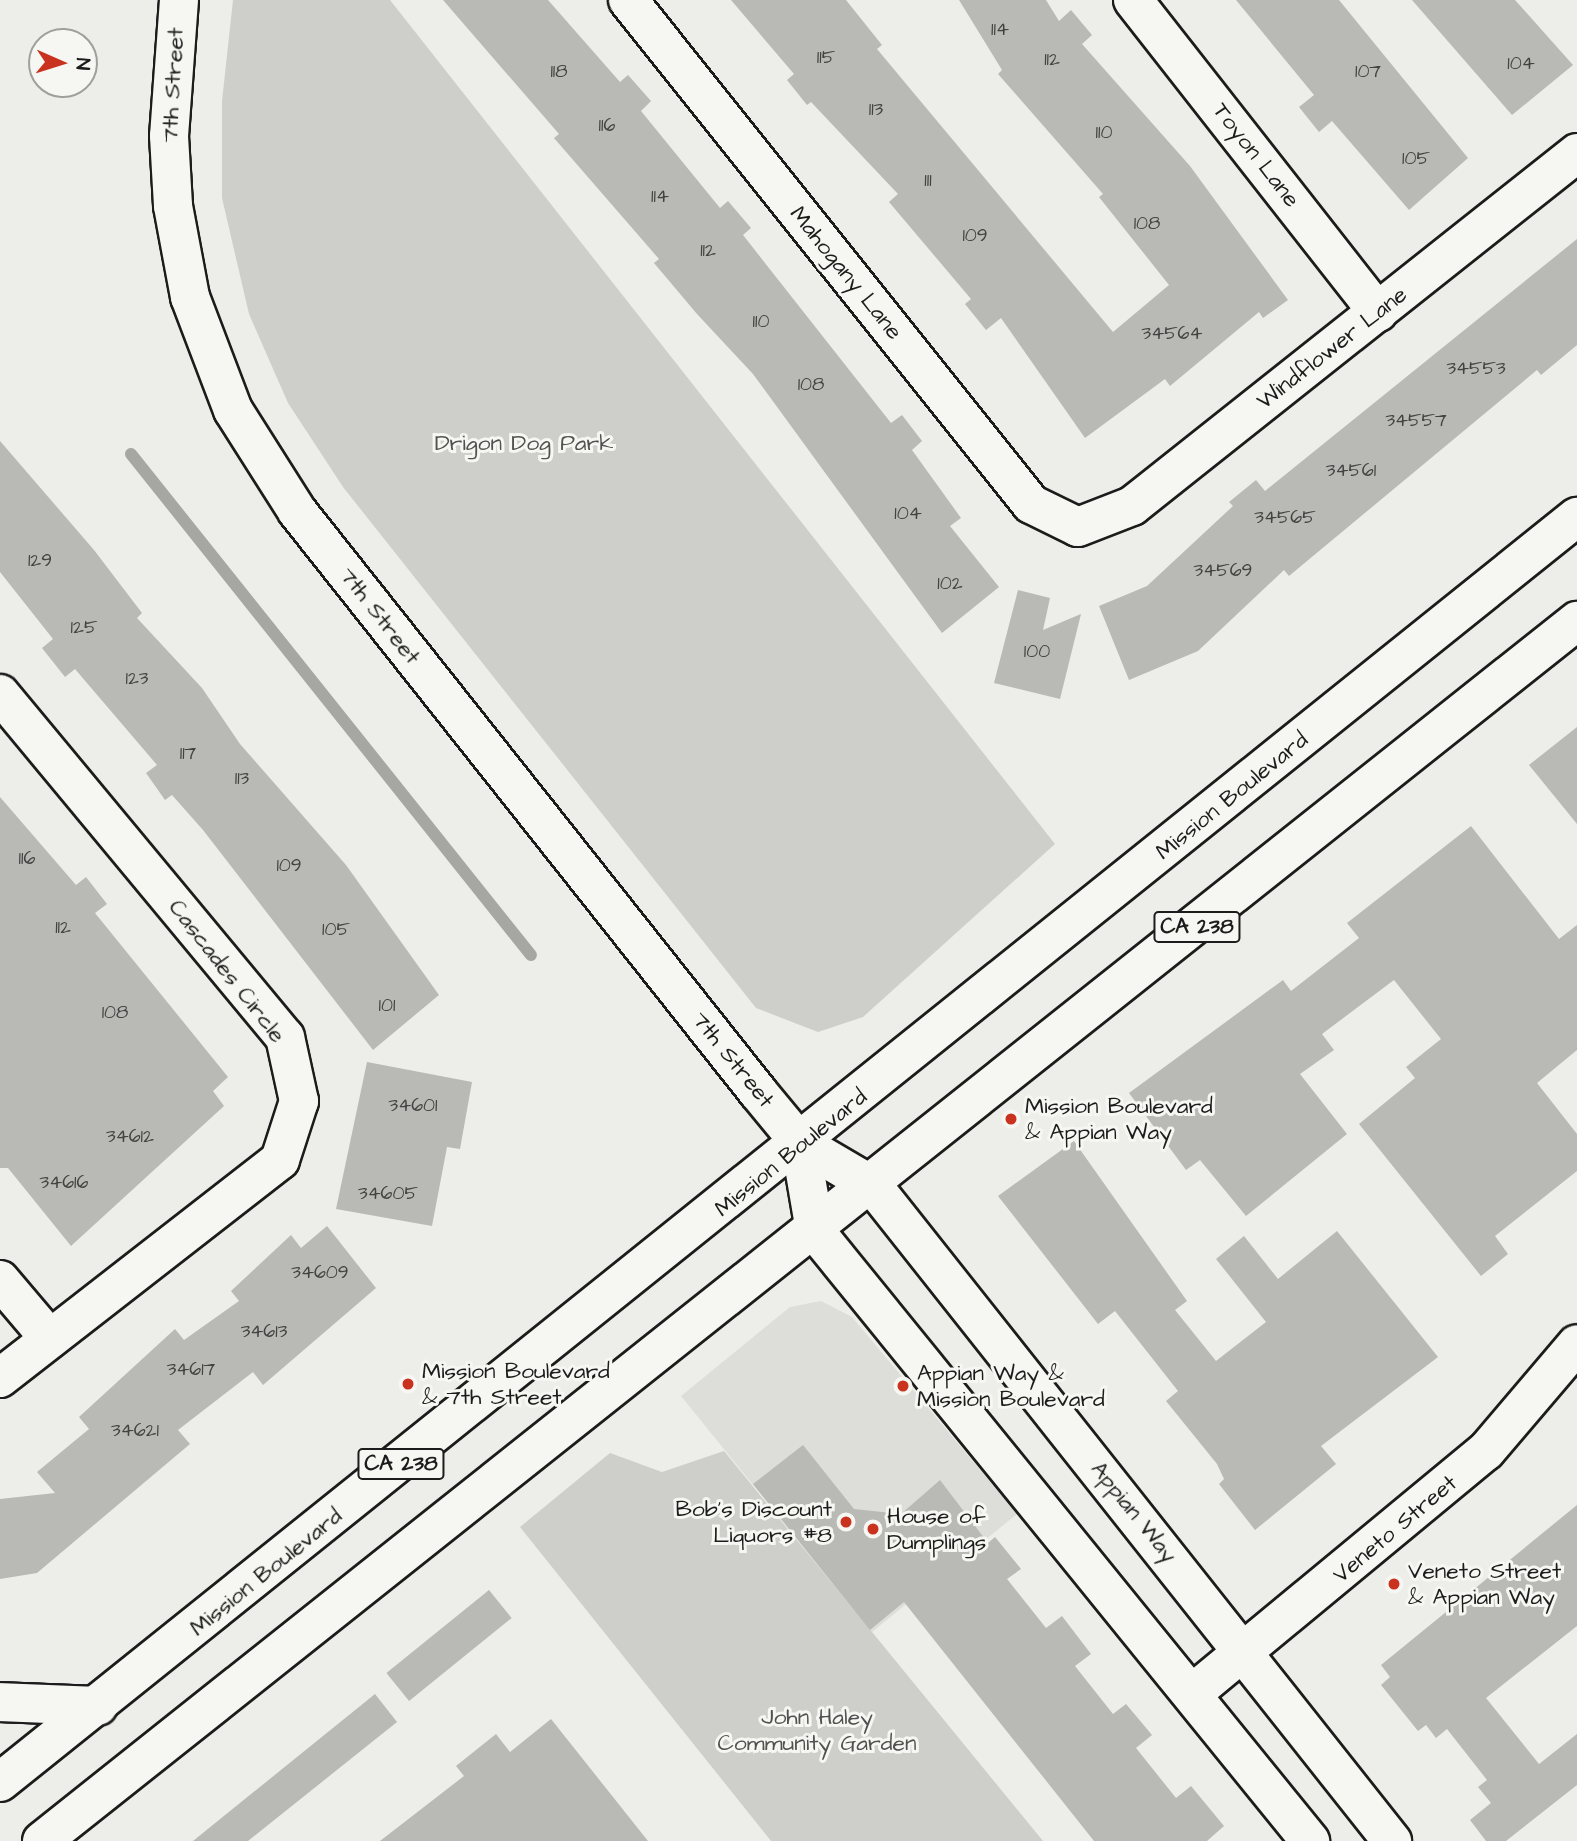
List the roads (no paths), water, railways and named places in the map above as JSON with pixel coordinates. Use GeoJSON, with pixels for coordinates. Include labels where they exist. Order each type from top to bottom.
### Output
{"type":"FeatureCollection","features":[{"type":"Feature","properties":{"kind":"street","name":"7th Street"},"geometry":{"type":"LineString","coordinates":[[179,0],[169,136],[173,206],[190,297],[233,410],[297,512],[800,1143],[873,1186]]}},
{"type":"Feature","properties":{"kind":"street","name":"Mahogany Lane"},"geometry":{"type":"LineString","coordinates":[[628,0],[1031,504],[1078,527]]}},
{"type":"Feature","properties":{"kind":"street","name":"Toyon Lane"},"geometry":{"type":"LineString","coordinates":[[1133,0],[1378,312]]}},
{"type":"Feature","properties":{"kind":"street","name":"Windflower Lane"},"geometry":{"type":"LineString","coordinates":[[1078,527],[1132,506],[1577,153]]}},
{"type":"Feature","properties":{"kind":"street","name":"Mission Boulevard"},"geometry":{"type":"LineString","coordinates":[[0,1782],[800,1143],[1577,517]]}},
{"type":"Feature","properties":{"kind":"street","name":"CA 238"},"geometry":{"type":"LineString","coordinates":[[42,1841],[873,1186],[1577,621]]}},
{"type":"Feature","properties":{"kind":"street","name":"Cascades Circle"},"geometry":{"type":"LineString","coordinates":[[0,694],[285,1037],[299,1101],[280,1160],[0,1378]]}},
{"type":"Feature","properties":{"kind":"street","name":"7th Street"},"geometry":{"type":"LineString","coordinates":[[800,1143],[815,1231]]}},
{"type":"Feature","properties":{"kind":"street","name":"Appian Way"},"geometry":{"type":"LineString","coordinates":[[873,1186],[1246,1653],[1392,1841]]}},
{"type":"Feature","properties":{"kind":"street"},"geometry":{"type":"LineString","coordinates":[[815,1231],[1193,1693],[1310,1841]]}},
{"type":"Feature","properties":{"kind":"street"},"geometry":{"type":"LineString","coordinates":[[0,1280],[50,1339]]}},
{"type":"Feature","properties":{"kind":"street","name":"Veneto Street"},"geometry":{"type":"LineString","coordinates":[[1193,1693],[1246,1653],[1486,1451],[1577,1344]]}},
{"type":"Feature","properties":{"kind":"street"},"geometry":{"type":"LineString","coordinates":[[0,1702],[97,1706]]}},
{"type":"Feature","properties":{"kind":"waterway"},"geometry":{"type":"LineString","coordinates":[[131,454],[531,955]]}},
{"type":"Feature","properties":{"kind":"place","name":"Mission Boulevard & Appian Way"},"geometry":{"type":"Point","coordinates":[1011,1119]}},
{"type":"Feature","properties":{"kind":"place","name":"Mission Boulevard & 7th Street"},"geometry":{"type":"Point","coordinates":[408,1384]}},
{"type":"Feature","properties":{"kind":"place","name":"Appian Way & Mission Boulevard"},"geometry":{"type":"Point","coordinates":[903,1386]}},
{"type":"Feature","properties":{"kind":"place","name":"Bob's Discount Liquors #8"},"geometry":{"type":"Point","coordinates":[846,1522]}},
{"type":"Feature","properties":{"kind":"place","name":"House of Dumplings"},"geometry":{"type":"Point","coordinates":[873,1529]}},
{"type":"Feature","properties":{"kind":"place","name":"Veneto Street & Appian Way"},"geometry":{"type":"Point","coordinates":[1394,1584]}},
{"type":"Feature","properties":{"kind":"park label","name":"Drigon Dog Park"},"geometry":{"type":"Point","coordinates":[524,443]}},
{"type":"Feature","properties":{"kind":"park label","name":"John Haley Community Garden"},"geometry":{"type":"Point","coordinates":[817,1730]}}]}
